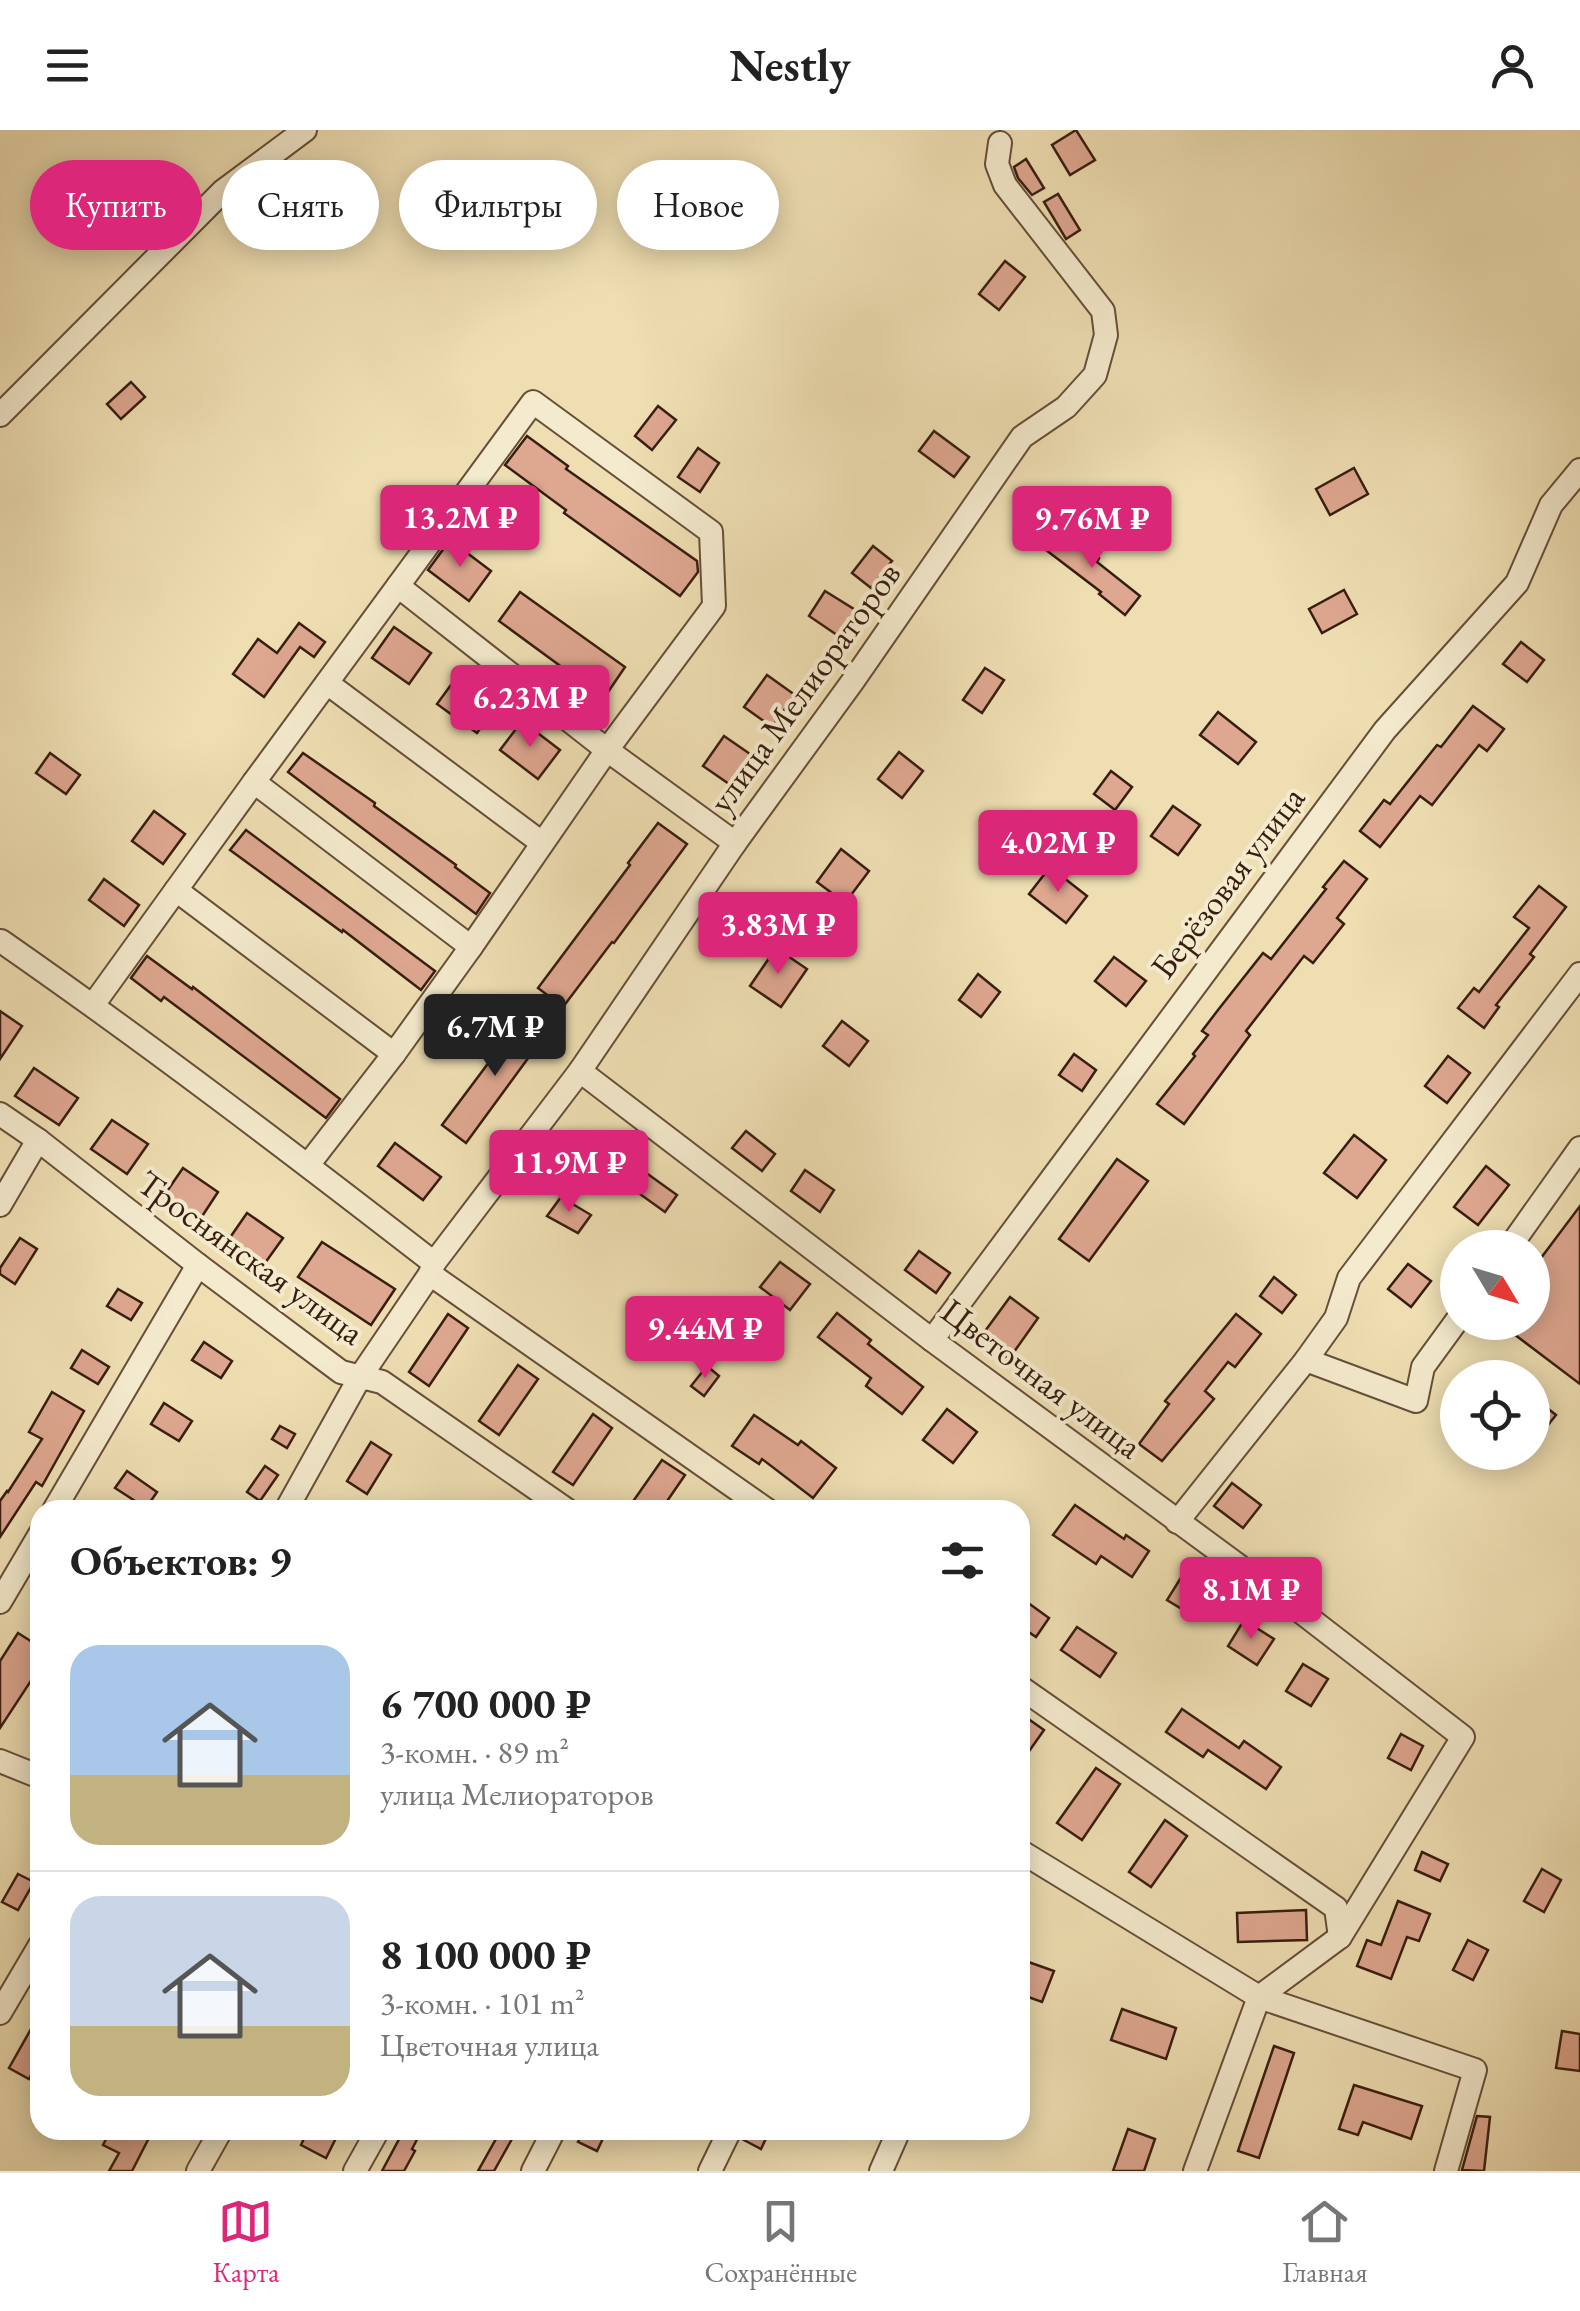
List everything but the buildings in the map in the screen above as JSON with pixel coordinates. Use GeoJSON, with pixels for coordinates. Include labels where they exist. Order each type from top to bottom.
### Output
{"type":"FeatureCollection","features":[{"type":"Feature","properties":{"kind":"street"},"geometry":{"type":"LineString","coordinates":[[0,415],[223,192],[306,130]]}},
{"type":"Feature","properties":{"kind":"street","name":"улица Мелиораторов"},"geometry":{"type":"LineString","coordinates":[[292,1500],[360,1376],[432,1269],[580,1071],[1022,437],[1066,407],[1095,375],[1106,335],[1103,310],[1006,184],[997,164],[1000,143]]}},
{"type":"Feature","properties":{"kind":"street"},"geometry":{"type":"LineString","coordinates":[[93,1005],[533,402],[711,532],[714,606],[607,750],[394,1054],[308,1165]]}},
{"type":"Feature","properties":{"kind":"street","name":"Берёзовая улица"},"geometry":{"type":"LineString","coordinates":[[932,1340],[1384,730],[1517,583],[1551,504],[1580,470]]}},
{"type":"Feature","properties":{"kind":"street"},"geometry":{"type":"LineString","coordinates":[[398,586],[607,750],[736,843]]}},
{"type":"Feature","properties":{"kind":"street"},"geometry":{"type":"LineString","coordinates":[[327,683],[542,844]]}},
{"type":"Feature","properties":{"kind":"street"},"geometry":{"type":"LineString","coordinates":[[254,782],[471,947]]}},
{"type":"Feature","properties":{"kind":"street"},"geometry":{"type":"LineString","coordinates":[[176,890],[394,1054]]}},
{"type":"Feature","properties":{"kind":"street"},"geometry":{"type":"LineString","coordinates":[[1,941],[308,1165],[432,1269],[753,1500]]}},
{"type":"Feature","properties":{"kind":"street"},"geometry":{"type":"LineString","coordinates":[[1177,1522],[1306,1360],[1336,1318],[1349,1278],[1580,974]]}},
{"type":"Feature","properties":{"kind":"street","name":"Цветочная улица"},"geometry":{"type":"LineString","coordinates":[[580,1071],[1463,1737],[1340,1938]]}},
{"type":"Feature","properties":{"kind":"street","name":"Троснянская улица"},"geometry":{"type":"LineString","coordinates":[[0,1114],[341,1372],[382,1382],[552,1500]]}},
{"type":"Feature","properties":{"kind":"street"},"geometry":{"type":"LineString","coordinates":[[0,1205],[38,1140]]}},
{"type":"Feature","properties":{"kind":"street"},"geometry":{"type":"LineString","coordinates":[[1521,1230],[1580,1148]]}},
{"type":"Feature","properties":{"kind":"street"},"geometry":{"type":"LineString","coordinates":[[60,1500],[198,1265]]}},
{"type":"Feature","properties":{"kind":"street"},"geometry":{"type":"LineString","coordinates":[[1306,1360],[1416,1401],[1423,1367],[1443,1340]]}},
{"type":"Feature","properties":{"kind":"street"},"geometry":{"type":"LineString","coordinates":[[0,1602],[30,1551]]}},
{"type":"Feature","properties":{"kind":"street"},"geometry":{"type":"LineString","coordinates":[[1030,1694],[1336,1908],[1340,1938],[1260,1997],[1195,2171]]}},
{"type":"Feature","properties":{"kind":"street"},"geometry":{"type":"LineString","coordinates":[[0,1761],[30,1773]]}},
{"type":"Feature","properties":{"kind":"street"},"geometry":{"type":"LineString","coordinates":[[1030,1858],[1260,1997],[1475,2070],[1446,2171]]}},
{"type":"Feature","properties":{"kind":"street"},"geometry":{"type":"LineString","coordinates":[[0,2014],[30,1962]]}},
{"type":"Feature","properties":{"kind":"street"},"geometry":{"type":"LineString","coordinates":[[198,2171],[215,2140]]}},
{"type":"Feature","properties":{"kind":"street"},"geometry":{"type":"LineString","coordinates":[[355,2171],[372,2140]]}},
{"type":"Feature","properties":{"kind":"street"},"geometry":{"type":"LineString","coordinates":[[533,2171],[549,2140]]}},
{"type":"Feature","properties":{"kind":"street"},"geometry":{"type":"LineString","coordinates":[[710,2171],[725,2140]]}},
{"type":"Feature","properties":{"kind":"street"},"geometry":{"type":"LineString","coordinates":[[881,2171],[895,2140]]}}]}
